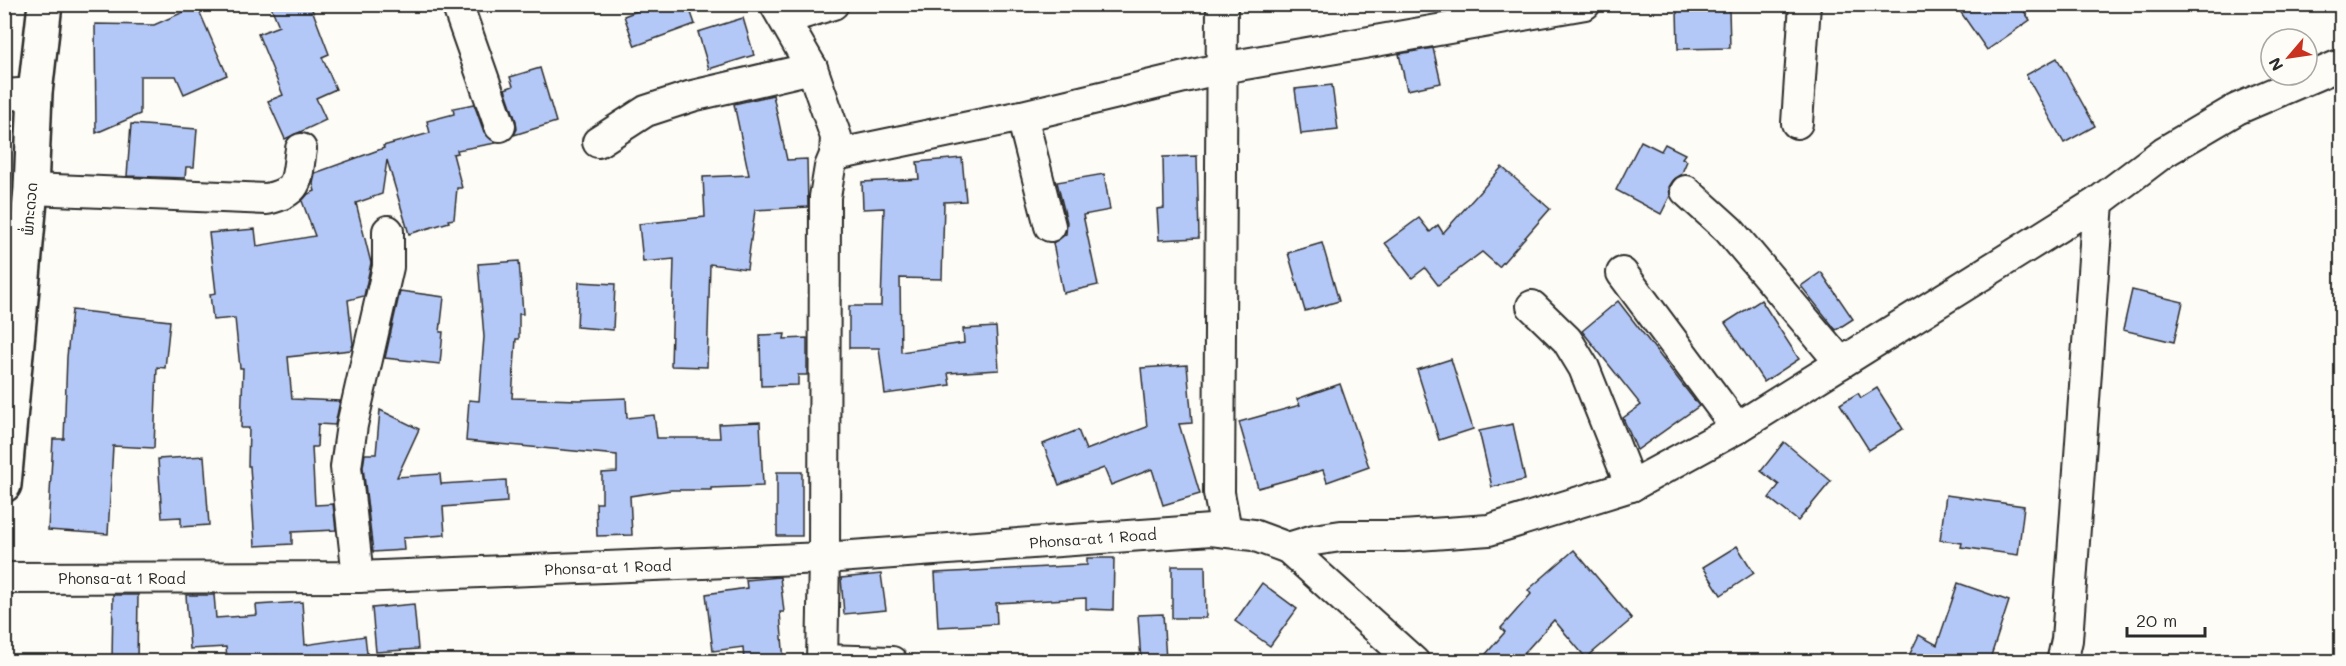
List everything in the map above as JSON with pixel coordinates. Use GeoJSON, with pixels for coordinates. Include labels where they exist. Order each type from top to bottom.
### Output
{"type":"FeatureCollection","features":[{"type":"Feature","properties":{"kind":"main road","name":"ພໍ່ກະດວດ"},"geometry":{"type":"LineString","coordinates":[[4,485],[31,189],[20,94],[48,6]]}},
{"type":"Feature","properties":{"kind":"street"},"geometry":{"type":"LineString","coordinates":[[457,4],[500,126]]}},
{"type":"Feature","properties":{"kind":"street"},"geometry":{"type":"LineString","coordinates":[[833,4],[780,12],[812,68],[836,137],[835,155],[830,167],[825,197],[822,661],[892,662]]}},
{"type":"Feature","properties":{"kind":"street"},"geometry":{"type":"LineString","coordinates":[[1219,530],[1222,4]]}},
{"type":"Feature","properties":{"kind":"street"},"geometry":{"type":"LineString","coordinates":[[835,155],[1022,116],[1222,68],[1585,4]]}},
{"type":"Feature","properties":{"kind":"street"},"geometry":{"type":"LineString","coordinates":[[1797,123],[1805,4]]}},
{"type":"Feature","properties":{"kind":"street"},"geometry":{"type":"LineString","coordinates":[[1288,548],[1314,540],[1341,536],[1403,537],[1489,530],[1631,486],[1737,428],[2098,202],[2164,152],[2237,109],[2342,64]]}},
{"type":"Feature","properties":{"kind":"street"},"geometry":{"type":"LineString","coordinates":[[598,142],[646,111],[692,96],[812,68]]}},
{"type":"Feature","properties":{"kind":"street"},"geometry":{"type":"LineString","coordinates":[[1022,116],[1050,226]]}},
{"type":"Feature","properties":{"kind":"street"},"geometry":{"type":"LineString","coordinates":[[31,189],[267,199],[285,195],[296,182],[301,149]]}},
{"type":"Feature","properties":{"kind":"street"},"geometry":{"type":"LineString","coordinates":[[1686,191],[1728,230],[1841,363]]}},
{"type":"Feature","properties":{"kind":"street"},"geometry":{"type":"LineString","coordinates":[[2062,662],[2067,640],[2098,202]]}},
{"type":"Feature","properties":{"kind":"street"},"geometry":{"type":"LineString","coordinates":[[358,577],[346,467],[352,425],[388,267],[388,231]]}},
{"type":"Feature","properties":{"kind":"street"},"geometry":{"type":"LineString","coordinates":[[1622,273],[1737,428]]}},
{"type":"Feature","properties":{"kind":"street"},"geometry":{"type":"LineString","coordinates":[[1532,306],[1567,340],[1584,368],[1631,486]]}},
{"type":"Feature","properties":{"kind":"street","name":"Phonsa-at 1 Road"},"geometry":{"type":"LineString","coordinates":[[4,578],[358,577],[824,558],[1219,530],[1253,535],[1288,548]]}},
{"type":"Feature","properties":{"kind":"street"},"geometry":{"type":"LineString","coordinates":[[1288,548],[1414,662]]}},
{"type":"Feature","properties":{"kind":"building"},"geometry":{"type":"Polygon","coordinates":[[[270,4],[310,4],[329,54],[322,57],[336,89],[316,98],[326,120],[285,139],[268,101],[283,95],[258,34],[279,26],[270,4]]]}},
{"type":"Feature","properties":{"kind":"building"},"geometry":{"type":"Polygon","coordinates":[[[655,4],[688,4],[695,24],[635,46],[624,16],[655,4]]]}},
{"type":"Feature","properties":{"kind":"building"},"geometry":{"type":"Polygon","coordinates":[[[1955,4],[2019,4],[2030,20],[1987,50],[1955,4]]]}},
{"type":"Feature","properties":{"kind":"building"},"geometry":{"type":"Polygon","coordinates":[[[197,6],[227,75],[184,94],[176,76],[140,76],[140,114],[96,133],[95,24],[154,25],[197,6]]]}},
{"type":"Feature","properties":{"kind":"building"},"geometry":{"type":"Polygon","coordinates":[[[1729,9],[1730,48],[1678,49],[1677,10],[1729,9]]]}},
{"type":"Feature","properties":{"kind":"building"},"geometry":{"type":"Polygon","coordinates":[[[743,18],[754,55],[709,69],[698,32],[743,18]]]}},
{"type":"Feature","properties":{"kind":"building"},"geometry":{"type":"Polygon","coordinates":[[[1433,48],[1441,83],[1407,90],[1399,54],[1433,48]]]}},
{"type":"Feature","properties":{"kind":"building"},"geometry":{"type":"Polygon","coordinates":[[[2057,58],[2095,126],[2064,143],[2026,75],[2057,58]]]}},
{"type":"Feature","properties":{"kind":"building"},"geometry":{"type":"Polygon","coordinates":[[[540,68],[556,122],[514,135],[517,129],[516,121],[505,89],[513,86],[510,77],[540,68]]]}},
{"type":"Feature","properties":{"kind":"building"},"geometry":{"type":"Polygon","coordinates":[[[1332,85],[1338,130],[1301,134],[1295,89],[1332,85]]]}},
{"type":"Feature","properties":{"kind":"building"},"geometry":{"type":"Polygon","coordinates":[[[773,95],[787,160],[807,159],[808,207],[755,210],[747,269],[710,264],[707,367],[671,366],[674,259],[643,262],[639,224],[705,217],[703,177],[749,175],[734,104],[773,95]]]}},
{"type":"Feature","properties":{"kind":"building"},"geometry":{"type":"Polygon","coordinates":[[[474,104],[484,132],[496,143],[457,150],[458,153],[453,154],[462,188],[457,188],[454,219],[409,234],[387,160],[382,194],[356,203],[371,263],[364,296],[348,300],[353,344],[351,350],[288,357],[292,399],[340,401],[335,425],[318,424],[317,447],[312,447],[315,505],[333,504],[336,530],[292,532],[292,544],[255,546],[250,466],[248,466],[249,428],[241,428],[243,368],[240,368],[235,318],[213,320],[210,294],[216,293],[209,233],[255,229],[257,246],[315,236],[302,201],[308,194],[315,191],[313,184],[315,173],[384,148],[383,146],[430,133],[427,121],[454,114],[453,108],[474,104]]]}},
{"type":"Feature","properties":{"kind":"building"},"geometry":{"type":"Polygon","coordinates":[[[131,124],[197,129],[194,167],[186,167],[185,178],[127,176],[131,124]]]}},
{"type":"Feature","properties":{"kind":"building"},"geometry":{"type":"Polygon","coordinates":[[[1641,141],[1661,151],[1665,144],[1685,154],[1682,158],[1687,161],[1681,175],[1674,179],[1669,187],[1670,196],[1661,214],[1616,190],[1641,141]]]}},
{"type":"Feature","properties":{"kind":"building"},"geometry":{"type":"Polygon","coordinates":[[[1197,156],[1199,238],[1159,240],[1157,209],[1164,208],[1163,157],[1197,156]]]}},
{"type":"Feature","properties":{"kind":"building"},"geometry":{"type":"Polygon","coordinates":[[[962,158],[966,201],[944,202],[942,279],[900,278],[901,352],[964,343],[963,329],[996,327],[999,370],[948,373],[950,385],[885,394],[879,348],[849,348],[849,306],[881,306],[884,208],[863,209],[862,182],[919,179],[917,162],[962,158]]]}},
{"type":"Feature","properties":{"kind":"building"},"geometry":{"type":"Polygon","coordinates":[[[1502,167],[1550,209],[1499,267],[1482,252],[1438,285],[1425,268],[1412,278],[1385,243],[1419,218],[1430,232],[1438,225],[1443,233],[1502,167]]]}},
{"type":"Feature","properties":{"kind":"building"},"geometry":{"type":"Polygon","coordinates":[[[1104,174],[1110,210],[1083,215],[1098,285],[1063,293],[1053,243],[1066,234],[1067,222],[1057,182],[1104,174]]]}},
{"type":"Feature","properties":{"kind":"building"},"geometry":{"type":"Polygon","coordinates":[[[1322,243],[1339,301],[1305,311],[1288,253],[1322,243]]]}},
{"type":"Feature","properties":{"kind":"building"},"geometry":{"type":"Polygon","coordinates":[[[519,261],[523,314],[519,314],[519,339],[516,339],[512,398],[579,400],[626,398],[627,418],[654,415],[657,438],[720,438],[719,424],[760,422],[763,486],[671,490],[630,496],[632,535],[597,536],[596,503],[602,503],[602,473],[617,472],[617,455],[466,441],[469,400],[479,401],[484,337],[478,264],[519,261]]]}},
{"type":"Feature","properties":{"kind":"building"},"geometry":{"type":"Polygon","coordinates":[[[1821,272],[1853,319],[1836,330],[1801,286],[1821,272]]]}},
{"type":"Feature","properties":{"kind":"building"},"geometry":{"type":"Polygon","coordinates":[[[579,282],[615,284],[613,330],[577,327],[579,282]]]}},
{"type":"Feature","properties":{"kind":"building"},"geometry":{"type":"Polygon","coordinates":[[[2132,290],[2183,302],[2174,342],[2123,330],[2132,290]]]}},
{"type":"Feature","properties":{"kind":"building"},"geometry":{"type":"Polygon","coordinates":[[[400,291],[444,297],[440,332],[443,332],[440,364],[385,358],[400,291]]]}},
{"type":"Feature","properties":{"kind":"building"},"geometry":{"type":"Polygon","coordinates":[[[1761,300],[1799,359],[1764,382],[1725,323],[1761,300]]]}},
{"type":"Feature","properties":{"kind":"building"},"geometry":{"type":"Polygon","coordinates":[[[1618,301],[1699,406],[1637,450],[1623,418],[1641,405],[1582,331],[1618,301]]]}},
{"type":"Feature","properties":{"kind":"building"},"geometry":{"type":"Polygon","coordinates":[[[72,310],[170,321],[165,368],[157,367],[154,448],[113,446],[108,534],[48,530],[53,439],[64,439],[67,357],[72,310]]]}},
{"type":"Feature","properties":{"kind":"building"},"geometry":{"type":"Polygon","coordinates":[[[785,334],[784,339],[807,338],[807,375],[798,375],[798,385],[761,386],[760,335],[785,334]]]}},
{"type":"Feature","properties":{"kind":"building"},"geometry":{"type":"Polygon","coordinates":[[[1451,359],[1473,429],[1439,440],[1417,370],[1451,359]]]}},
{"type":"Feature","properties":{"kind":"building"},"geometry":{"type":"Polygon","coordinates":[[[1187,365],[1192,423],[1179,424],[1200,494],[1163,505],[1152,469],[1111,485],[1104,468],[1059,485],[1043,444],[1078,430],[1086,450],[1147,427],[1141,368],[1187,365]]]}},
{"type":"Feature","properties":{"kind":"building"},"geometry":{"type":"Polygon","coordinates":[[[1340,384],[1369,467],[1327,482],[1323,470],[1258,488],[1239,422],[1300,405],[1297,399],[1340,384]]]}},
{"type":"Feature","properties":{"kind":"building"},"geometry":{"type":"Polygon","coordinates":[[[1877,388],[1903,429],[1869,450],[1840,404],[1858,393],[1861,398],[1877,388]]]}},
{"type":"Feature","properties":{"kind":"building"},"geometry":{"type":"Polygon","coordinates":[[[380,410],[419,429],[397,477],[440,474],[441,484],[506,480],[507,502],[443,507],[445,535],[403,538],[404,550],[373,552],[363,467],[365,454],[376,454],[380,410]]]}},
{"type":"Feature","properties":{"kind":"building"},"geometry":{"type":"Polygon","coordinates":[[[1513,424],[1525,480],[1492,487],[1479,431],[1513,424]]]}},
{"type":"Feature","properties":{"kind":"building"},"geometry":{"type":"Polygon","coordinates":[[[1784,442],[1831,481],[1798,521],[1769,498],[1779,485],[1761,471],[1784,442]]]}},
{"type":"Feature","properties":{"kind":"building"},"geometry":{"type":"Polygon","coordinates":[[[204,456],[209,525],[181,527],[181,517],[162,518],[158,459],[204,456]]]}},
{"type":"Feature","properties":{"kind":"building"},"geometry":{"type":"Polygon","coordinates":[[[777,472],[802,472],[802,536],[777,536],[777,472]]]}},
{"type":"Feature","properties":{"kind":"building"},"geometry":{"type":"Polygon","coordinates":[[[1946,495],[2024,506],[2018,555],[1961,547],[1962,543],[1940,540],[1946,495]]]}},
{"type":"Feature","properties":{"kind":"building"},"geometry":{"type":"Polygon","coordinates":[[[1737,546],[1754,573],[1721,595],[1703,567],[1737,546]]]}},
{"type":"Feature","properties":{"kind":"building"},"geometry":{"type":"Polygon","coordinates":[[[1574,550],[1632,619],[1586,658],[1554,620],[1516,662],[1479,662],[1505,632],[1501,628],[1531,594],[1528,590],[1574,550]]]}},
{"type":"Feature","properties":{"kind":"building"},"geometry":{"type":"Polygon","coordinates":[[[1087,558],[1114,558],[1113,610],[1086,609],[1086,598],[996,603],[997,624],[938,627],[935,573],[1087,565],[1087,558]]]}},
{"type":"Feature","properties":{"kind":"building"},"geometry":{"type":"Polygon","coordinates":[[[1172,566],[1205,566],[1206,618],[1172,618],[1172,566]]]}},
{"type":"Feature","properties":{"kind":"building"},"geometry":{"type":"Polygon","coordinates":[[[881,574],[886,610],[844,614],[841,578],[881,574]]]}},
{"type":"Feature","properties":{"kind":"building"},"geometry":{"type":"Polygon","coordinates":[[[780,577],[784,612],[780,612],[784,662],[744,662],[743,647],[713,651],[706,594],[747,588],[746,580],[780,577]]]}},
{"type":"Feature","properties":{"kind":"building"},"geometry":{"type":"Polygon","coordinates":[[[1262,583],[1297,609],[1270,646],[1235,621],[1262,583]]]}},
{"type":"Feature","properties":{"kind":"building"},"geometry":{"type":"Polygon","coordinates":[[[1958,583],[2009,601],[1989,662],[1906,662],[1919,635],[1937,645],[1958,583]]]}},
{"type":"Feature","properties":{"kind":"building"},"geometry":{"type":"Polygon","coordinates":[[[113,595],[138,595],[137,662],[112,662],[113,595]]]}},
{"type":"Feature","properties":{"kind":"building"},"geometry":{"type":"Polygon","coordinates":[[[186,595],[214,595],[216,618],[257,615],[256,605],[302,602],[305,645],[365,636],[368,662],[278,662],[277,655],[227,659],[226,647],[190,649],[186,595]]]}},
{"type":"Feature","properties":{"kind":"building"},"geometry":{"type":"Polygon","coordinates":[[[414,604],[418,649],[376,652],[372,608],[414,604]]]}},
{"type":"Feature","properties":{"kind":"building"},"geometry":{"type":"Polygon","coordinates":[[[1163,614],[1166,660],[1141,662],[1138,615],[1163,614]]]}}]}
